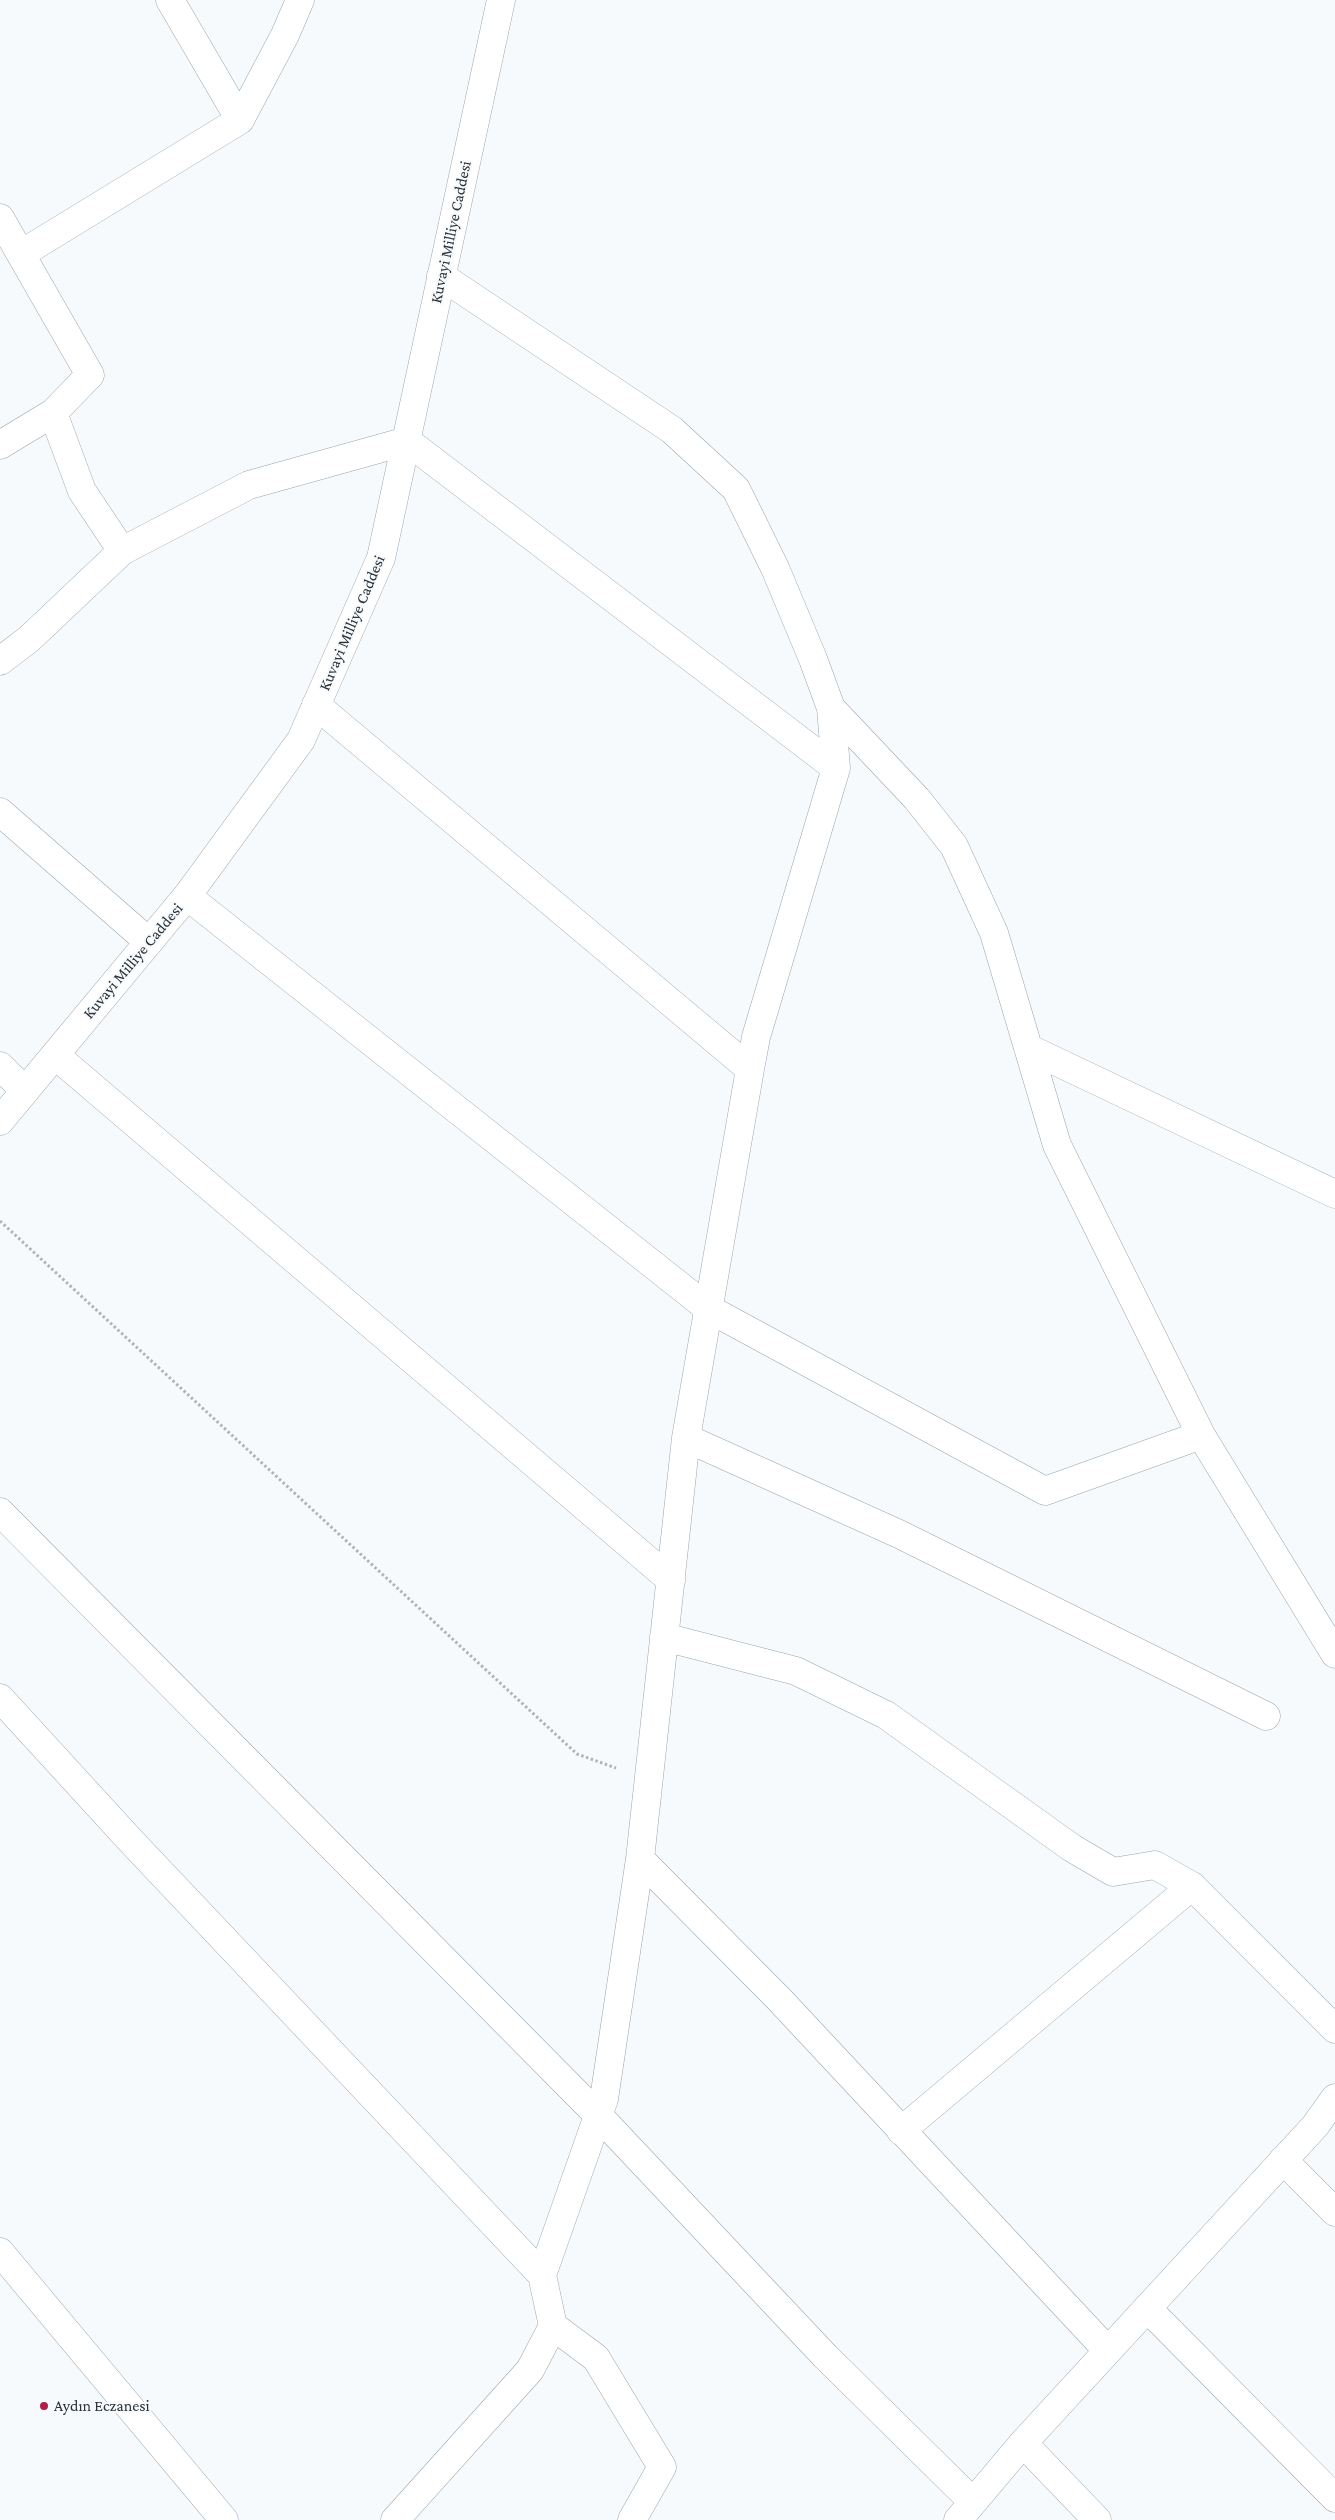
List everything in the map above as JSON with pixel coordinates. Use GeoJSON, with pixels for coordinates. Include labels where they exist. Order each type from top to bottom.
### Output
{"type":"FeatureCollection","features":[{"type":"Feature","properties":{"kind":"street"},"geometry":{"type":"LineString","coordinates":[[170,0],[240,120]]}},
{"type":"Feature","properties":{"kind":"street"},"geometry":{"type":"LineString","coordinates":[[21,254],[240,120],[300,0]]}},
{"type":"Feature","properties":{"kind":"street","name":"Kuvayi Milliye Caddesi"},"geometry":{"type":"LineString","coordinates":[[0,1120],[187,896],[301,740],[381,558],[501,0]]}},
{"type":"Feature","properties":{"kind":"street"},"geometry":{"type":"LineString","coordinates":[[0,218],[90,375],[53,413],[0,445]]}},
{"type":"Feature","properties":{"kind":"street"},"geometry":{"type":"LineString","coordinates":[[441,276],[672,430],[736,489],[778,577],[813,658],[830,708],[836,768],[756,1037],[750,1069],[686,1438],[640,1859],[604,2099],[542,2275]]}},
{"type":"Feature","properties":{"kind":"street"},"geometry":{"type":"LineString","coordinates":[[53,413],[82,491],[122,551]]}},
{"type":"Feature","properties":{"kind":"street"},"geometry":{"type":"LineString","coordinates":[[0,661],[29,638],[122,551],[249,485],[407,441],[836,768]]}},
{"type":"Feature","properties":{"kind":"street"},"geometry":{"type":"LineString","coordinates":[[316,705],[750,1069]]}},
{"type":"Feature","properties":{"kind":"street"},"geometry":{"type":"LineString","coordinates":[[830,708],[916,799],[954,846],[994,934],[1057,1145],[1200,1435],[1335,1654]]}},
{"type":"Feature","properties":{"kind":"street"},"geometry":{"type":"LineString","coordinates":[[0,812],[149,942]]}},
{"type":"Feature","properties":{"kind":"street"},"geometry":{"type":"LineString","coordinates":[[187,896],[709,1309],[1046,1491],[1200,1435]]}},
{"type":"Feature","properties":{"kind":"street"},"geometry":{"type":"LineString","coordinates":[[1028,1048],[1335,1194]]}},
{"type":"Feature","properties":{"kind":"street"},"geometry":{"type":"LineString","coordinates":[[55,1055],[670,1580]]}},
{"type":"Feature","properties":{"kind":"street"},"geometry":{"type":"LineString","coordinates":[[0,1066],[25,1091]]}},
{"type":"Feature","properties":{"kind":"street"},"geometry":{"type":"LineString","coordinates":[[686,1438],[899,1534],[1266,1716]]}},
{"type":"Feature","properties":{"kind":"street"},"geometry":{"type":"LineString","coordinates":[[0,1512],[598,2115],[825,2356],[966,2511],[1023,2443],[1315,2126],[1335,2098]]}},
{"type":"Feature","properties":{"kind":"street"},"geometry":{"type":"LineString","coordinates":[[664,1637],[796,1671],[886,1715],[1072,1848],[1113,1872],[1154,1865],[1192,1886],[1335,2028]]}},
{"type":"Feature","properties":{"kind":"street"},"geometry":{"type":"LineString","coordinates":[[0,1698],[130,1840],[542,2275],[553,2326],[530,2370],[395,2520]]}},
{"type":"Feature","properties":{"kind":"street"},"geometry":{"type":"LineString","coordinates":[[640,1859],[779,1999],[901,2132],[1108,2351]]}},
{"type":"Feature","properties":{"kind":"street"},"geometry":{"type":"LineString","coordinates":[[901,2132],[1192,1886]]}},
{"type":"Feature","properties":{"kind":"street"},"geometry":{"type":"LineString","coordinates":[[1283,2160],[1335,2212]]}},
{"type":"Feature","properties":{"kind":"street"},"geometry":{"type":"LineString","coordinates":[[0,2252],[224,2520]]}},
{"type":"Feature","properties":{"kind":"street"},"geometry":{"type":"LineString","coordinates":[[1147,2308],[1335,2498]]}},
{"type":"Feature","properties":{"kind":"street"},"geometry":{"type":"LineString","coordinates":[[553,2326],[596,2358],[662,2467],[632,2520]]}},
{"type":"Feature","properties":{"kind":"street"},"geometry":{"type":"LineString","coordinates":[[1023,2443],[1097,2520]]}},
{"type":"Feature","properties":{"kind":"path"},"geometry":{"type":"LineString","coordinates":[[0,1221],[577,1754],[648,1780]]}},
{"type":"Feature","properties":{"kind":"place","name":"Aydın Eczanesi"},"geometry":{"type":"Point","coordinates":[44,2406]}}]}
